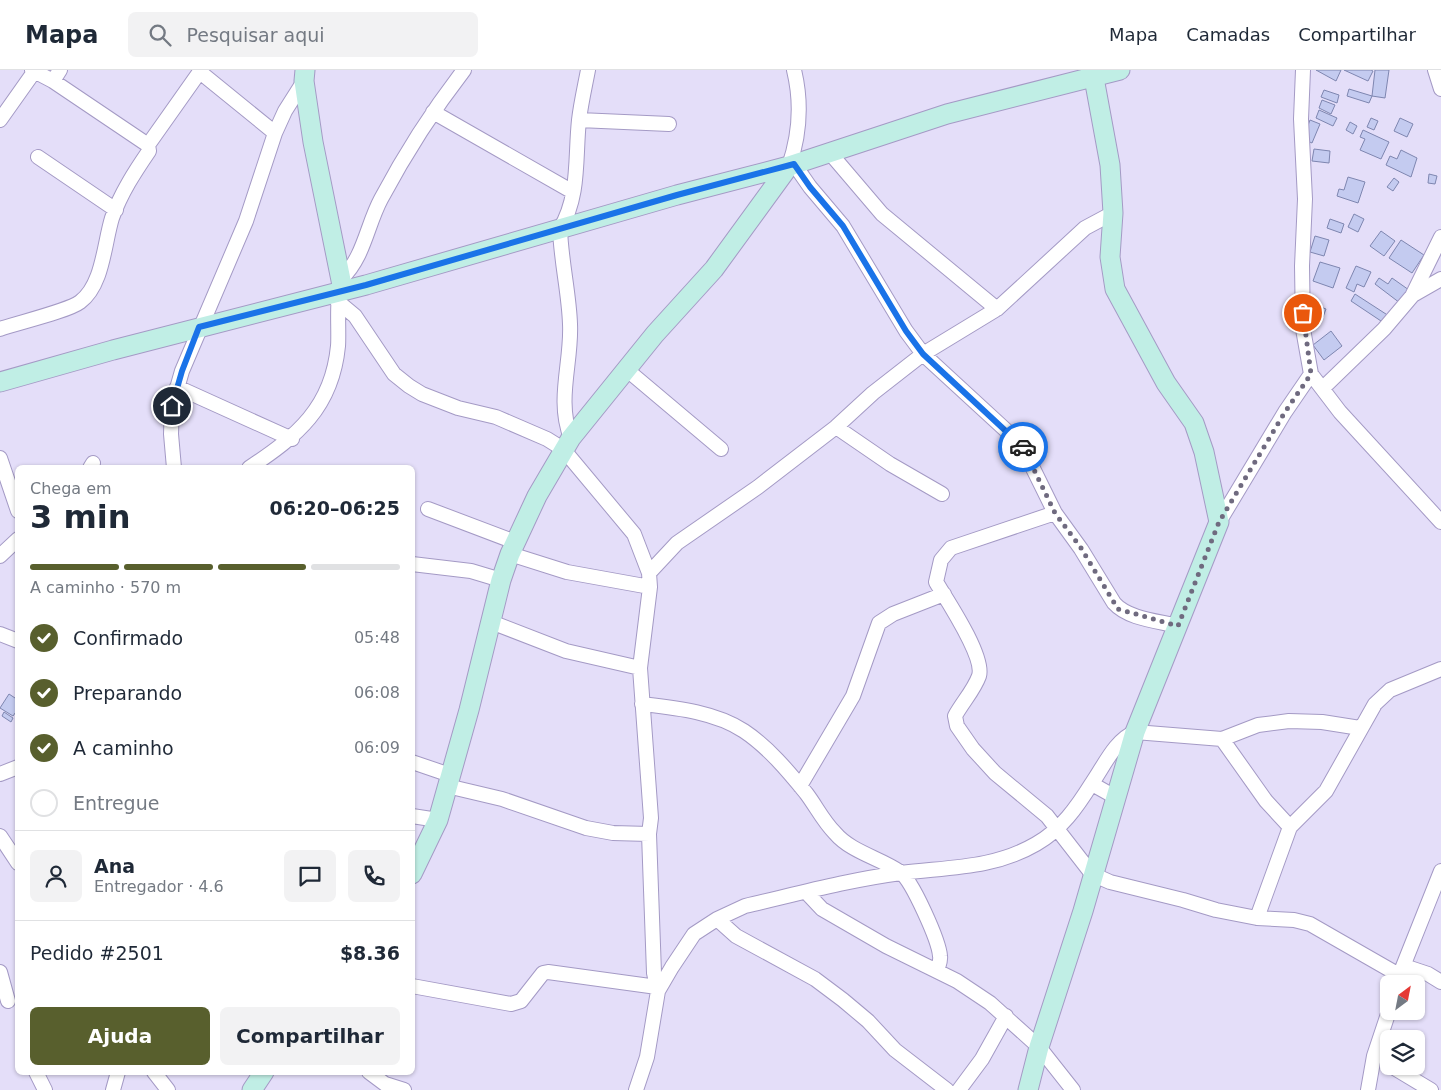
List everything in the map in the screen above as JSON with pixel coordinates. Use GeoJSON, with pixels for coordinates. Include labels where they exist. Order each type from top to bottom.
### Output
{"type":"FeatureCollection","features":[{"type":"Feature","properties":{"kind":"street"},"geometry":{"type":"LineString","coordinates":[[340,289],[359,255],[380,201],[433,112],[464,70]]}},
{"type":"Feature","properties":{"kind":"street"},"geometry":{"type":"LineString","coordinates":[[588,70],[579,120],[573,192],[566,219],[560,229],[570,325],[564,400],[567,443],[634,534],[649,580],[640,668],[650,800],[649,834],[654,973],[658,989],[647,1057],[636,1090]]}},
{"type":"Feature","properties":{"kind":"street"},"geometry":{"type":"LineString","coordinates":[[415,868],[438,820],[501,580],[512,548],[567,443],[626,369],[714,269],[792,165],[800,111],[800,92],[794,70]]}},
{"type":"Feature","properties":{"kind":"street"},"geometry":{"type":"LineString","coordinates":[[0,382],[340,289],[366,285],[677,195],[792,165],[947,114],[1120,70]]}},
{"type":"Feature","properties":{"kind":"street"},"geometry":{"type":"LineString","coordinates":[[1303,70],[1301,119],[1305,199],[1303,320],[1311,374],[1364,439],[1441,522]]}},
{"type":"Feature","properties":{"kind":"street"},"geometry":{"type":"LineString","coordinates":[[1435,70],[1441,89]]}},
{"type":"Feature","properties":{"kind":"street"},"geometry":{"type":"LineString","coordinates":[[0,120],[33,71],[56,75],[148,145],[149,151],[126,185],[116,210],[94,282],[88,293],[79,303],[0,329]]}},
{"type":"Feature","properties":{"kind":"street"},"geometry":{"type":"LineString","coordinates":[[148,145],[201,71],[276,133]]}},
{"type":"Feature","properties":{"kind":"street"},"geometry":{"type":"LineString","coordinates":[[174,465],[170,434],[176,387],[199,327],[246,220],[285,111],[305,75]]}},
{"type":"Feature","properties":{"kind":"street"},"geometry":{"type":"LineString","coordinates":[[253,465],[292,439],[316,411],[326,394],[334,374],[340,323],[340,289],[313,142],[305,75]]}},
{"type":"Feature","properties":{"kind":"street"},"geometry":{"type":"LineString","coordinates":[[1094,78],[1110,165],[1112,213],[1110,257],[1115,289],[1166,383],[1194,423],[1204,452],[1219,522]]}},
{"type":"Feature","properties":{"kind":"street"},"geometry":{"type":"LineString","coordinates":[[433,112],[573,192]]}},
{"type":"Feature","properties":{"kind":"street"},"geometry":{"type":"LineString","coordinates":[[579,120],[669,124]]}},
{"type":"Feature","properties":{"kind":"street"},"geometry":{"type":"LineString","coordinates":[[830,153],[882,214],[997,309]]}},
{"type":"Feature","properties":{"kind":"street"},"geometry":{"type":"LineString","coordinates":[[38,156],[116,210]]}},
{"type":"Feature","properties":{"kind":"street"},"geometry":{"type":"LineString","coordinates":[[792,165],[843,226],[906,331],[923,354],[1021,444],[1055,513],[1081,548],[1118,609],[1178,626]]}},
{"type":"Feature","properties":{"kind":"street"},"geometry":{"type":"LineString","coordinates":[[649,580],[677,543],[758,487],[836,428],[873,393],[923,354],[997,309],[1085,228],[1112,213]]}},
{"type":"Feature","properties":{"kind":"street"},"geometry":{"type":"LineString","coordinates":[[1322,388],[1384,329],[1412,296],[1441,237]]}},
{"type":"Feature","properties":{"kind":"street"},"geometry":{"type":"LineString","coordinates":[[1412,296],[1441,279]]}},
{"type":"Feature","properties":{"kind":"street"},"geometry":{"type":"LineString","coordinates":[[340,289],[354,316],[394,374],[409,386],[422,394],[458,408],[504,420],[547,439],[567,443]]}},
{"type":"Feature","properties":{"kind":"street"},"geometry":{"type":"LineString","coordinates":[[626,369],[721,449]]}},
{"type":"Feature","properties":{"kind":"street"},"geometry":{"type":"LineString","coordinates":[[1028,1090],[1039,1047],[1117,798],[1135,732],[1219,522],[1285,412],[1311,374]]}},
{"type":"Feature","properties":{"kind":"street"},"geometry":{"type":"LineString","coordinates":[[176,387],[292,439]]}},
{"type":"Feature","properties":{"kind":"street"},"geometry":{"type":"LineString","coordinates":[[836,428],[890,464],[942,494]]}},
{"type":"Feature","properties":{"kind":"street"},"geometry":{"type":"LineString","coordinates":[[0,458],[15,502]]}},
{"type":"Feature","properties":{"kind":"street"},"geometry":{"type":"LineString","coordinates":[[428,509],[567,572],[649,580]]}},
{"type":"Feature","properties":{"kind":"street"},"geometry":{"type":"LineString","coordinates":[[1055,513],[951,548],[941,560],[936,582],[969,642],[980,670],[975,684],[955,716],[957,726],[972,749],[995,773],[1027,798],[1058,828],[1092,874],[1110,882],[1216,910],[1257,918],[1294,920],[1310,924],[1378,965],[1400,975],[1428,974],[1441,982]]}},
{"type":"Feature","properties":{"kind":"street"},"geometry":{"type":"LineString","coordinates":[[0,556],[15,542]]}},
{"type":"Feature","properties":{"kind":"street"},"geometry":{"type":"LineString","coordinates":[[415,564],[471,571],[501,580]]}},
{"type":"Feature","properties":{"kind":"street"},"geometry":{"type":"LineString","coordinates":[[800,786],[853,696],[879,623],[893,614],[944,594]]}},
{"type":"Feature","properties":{"kind":"street"},"geometry":{"type":"LineString","coordinates":[[491,622],[566,651],[640,668]]}},
{"type":"Feature","properties":{"kind":"street"},"geometry":{"type":"LineString","coordinates":[[0,634],[15,640]]}},
{"type":"Feature","properties":{"kind":"street"},"geometry":{"type":"LineString","coordinates":[[1257,918],[1290,827],[1326,791],[1375,704],[1390,690],[1441,669]]}},
{"type":"Feature","properties":{"kind":"street"},"geometry":{"type":"LineString","coordinates":[[642,704],[668,707],[718,718],[744,731],[768,750],[800,786],[836,835],[850,845],[902,873],[923,909],[934,933],[941,958],[937,971]]}},
{"type":"Feature","properties":{"kind":"street"},"geometry":{"type":"LineString","coordinates":[[658,989],[694,934],[717,919],[745,906],[902,873],[975,866],[995,862],[1036,844],[1058,828],[1118,746],[1135,732],[1222,739],[1258,725],[1289,721],[1322,722],[1360,728]]}},
{"type":"Feature","properties":{"kind":"street"},"geometry":{"type":"LineString","coordinates":[[1222,739],[1266,801],[1290,827]]}},
{"type":"Feature","properties":{"kind":"street"},"geometry":{"type":"LineString","coordinates":[[415,764],[449,781],[586,828],[613,833],[649,834]]}},
{"type":"Feature","properties":{"kind":"street"},"geometry":{"type":"LineString","coordinates":[[0,774],[15,768]]}},
{"type":"Feature","properties":{"kind":"street"},"geometry":{"type":"LineString","coordinates":[[1092,784],[1117,798]]}},
{"type":"Feature","properties":{"kind":"street"},"geometry":{"type":"LineString","coordinates":[[415,816],[438,820]]}},
{"type":"Feature","properties":{"kind":"street"},"geometry":{"type":"LineString","coordinates":[[0,836],[15,858]]}},
{"type":"Feature","properties":{"kind":"street"},"geometry":{"type":"LineString","coordinates":[[1400,975],[1441,872]]}},
{"type":"Feature","properties":{"kind":"street"},"geometry":{"type":"LineString","coordinates":[[806,892],[822,909],[886,946],[976,993],[1006,1016],[1039,1047],[1073,1090]]}},
{"type":"Feature","properties":{"kind":"street"},"geometry":{"type":"LineString","coordinates":[[717,919],[736,936],[815,979],[868,1021],[895,1050],[947,1090]]}},
{"type":"Feature","properties":{"kind":"street"},"geometry":{"type":"LineString","coordinates":[[0,972],[8,1002]]}},
{"type":"Feature","properties":{"kind":"street"},"geometry":{"type":"LineString","coordinates":[[415,987],[511,1004],[521,1001],[543,974],[548,972],[658,989]]}},
{"type":"Feature","properties":{"kind":"street"},"geometry":{"type":"LineString","coordinates":[[959,1090],[982,1059],[1006,1016]]}},
{"type":"Feature","properties":{"kind":"street"},"geometry":{"type":"LineString","coordinates":[[1368,1090],[1374,1056],[1386,1020]]}},
{"type":"Feature","properties":{"kind":"street"},"geometry":{"type":"LineString","coordinates":[[1374,1056],[1380,1060]]}},
{"type":"Feature","properties":{"kind":"street"},"geometry":{"type":"LineString","coordinates":[[38,1075],[45,1090]]}},
{"type":"Feature","properties":{"kind":"street"},"geometry":{"type":"LineString","coordinates":[[113,1090],[117,1075]]}},
{"type":"Feature","properties":{"kind":"street"},"geometry":{"type":"LineString","coordinates":[[156,1075],[168,1090]]}},
{"type":"Feature","properties":{"kind":"street"},"geometry":{"type":"LineString","coordinates":[[252,1090],[262,1075]]}},
{"type":"Feature","properties":{"kind":"street"},"geometry":{"type":"LineString","coordinates":[[374,1075],[404,1090]]}},
{"type":"Feature","properties":{"kind":"street"},"geometry":{"type":"LineString","coordinates":[[1405,1075],[1431,1090]]}},
{"type":"Feature","properties":{"kind":"building"},"geometry":{"type":"Polygon","coordinates":[[[1316,70],[1341,70],[1336,81],[1316,70]]]}},
{"type":"Feature","properties":{"kind":"building"},"geometry":{"type":"Polygon","coordinates":[[[1344,70],[1371,70],[1373,71],[1368,81],[1344,70]]]}},
{"type":"Feature","properties":{"kind":"building"},"geometry":{"type":"Polygon","coordinates":[[[1375,70],[1389,70],[1385,98],[1372,96],[1375,70]]]}},
{"type":"Feature","properties":{"kind":"building"},"geometry":{"type":"Polygon","coordinates":[[[1349,89],[1372,96],[1369,103],[1347,96],[1349,89]]]}},
{"type":"Feature","properties":{"kind":"building"},"geometry":{"type":"Polygon","coordinates":[[[1324,90],[1339,95],[1337,103],[1321,97],[1324,90]]]}},
{"type":"Feature","properties":{"kind":"building"},"geometry":{"type":"Polygon","coordinates":[[[1322,100],[1335,105],[1331,114],[1319,108],[1322,100]]]}},
{"type":"Feature","properties":{"kind":"building"},"geometry":{"type":"Polygon","coordinates":[[[1319,110],[1337,118],[1333,126],[1316,118],[1319,110]]]}},
{"type":"Feature","properties":{"kind":"building"},"geometry":{"type":"Polygon","coordinates":[[[1371,118],[1378,121],[1374,130],[1367,127],[1371,118]]]}},
{"type":"Feature","properties":{"kind":"building"},"geometry":{"type":"Polygon","coordinates":[[[1400,118],[1413,124],[1407,137],[1394,131],[1400,118]]]}},
{"type":"Feature","properties":{"kind":"building"},"geometry":{"type":"Polygon","coordinates":[[[1310,120],[1320,124],[1312,143],[1303,139],[1310,120]]]}},
{"type":"Feature","properties":{"kind":"building"},"geometry":{"type":"Polygon","coordinates":[[[1350,122],[1357,126],[1353,134],[1346,130],[1350,122]]]}},
{"type":"Feature","properties":{"kind":"building"},"geometry":{"type":"Polygon","coordinates":[[[1363,130],[1389,142],[1381,159],[1360,150],[1365,139],[1360,137],[1363,130]]]}},
{"type":"Feature","properties":{"kind":"building"},"geometry":{"type":"Polygon","coordinates":[[[1314,149],[1330,151],[1329,163],[1312,161],[1314,149]]]}},
{"type":"Feature","properties":{"kind":"building"},"geometry":{"type":"Polygon","coordinates":[[[1401,150],[1417,158],[1411,177],[1386,165],[1390,156],[1397,159],[1401,150]]]}},
{"type":"Feature","properties":{"kind":"building"},"geometry":{"type":"Polygon","coordinates":[[[1429,174],[1437,176],[1435,184],[1428,183],[1429,174]]]}},
{"type":"Feature","properties":{"kind":"building"},"geometry":{"type":"Polygon","coordinates":[[[1348,177],[1365,182],[1358,203],[1337,196],[1339,189],[1344,190],[1348,177]]]}},
{"type":"Feature","properties":{"kind":"building"},"geometry":{"type":"Polygon","coordinates":[[[1394,178],[1399,182],[1393,191],[1387,187],[1394,178]]]}},
{"type":"Feature","properties":{"kind":"building"},"geometry":{"type":"Polygon","coordinates":[[[1354,214],[1364,219],[1358,232],[1348,227],[1354,214]]]}},
{"type":"Feature","properties":{"kind":"building"},"geometry":{"type":"Polygon","coordinates":[[[1330,219],[1344,224],[1341,233],[1327,228],[1330,219]]]}},
{"type":"Feature","properties":{"kind":"building"},"geometry":{"type":"Polygon","coordinates":[[[1381,231],[1395,241],[1384,256],[1370,246],[1381,231]]]}},
{"type":"Feature","properties":{"kind":"building"},"geometry":{"type":"Polygon","coordinates":[[[1315,236],[1329,240],[1324,256],[1310,252],[1315,236]]]}},
{"type":"Feature","properties":{"kind":"building"},"geometry":{"type":"Polygon","coordinates":[[[1401,240],[1424,255],[1412,273],[1389,258],[1401,240]]]}},
{"type":"Feature","properties":{"kind":"building"},"geometry":{"type":"Polygon","coordinates":[[[1320,262],[1340,268],[1333,288],[1313,281],[1320,262]]]}},
{"type":"Feature","properties":{"kind":"building"},"geometry":{"type":"Polygon","coordinates":[[[1356,266],[1371,272],[1364,287],[1357,284],[1354,292],[1346,288],[1356,266]]]}},
{"type":"Feature","properties":{"kind":"building"},"geometry":{"type":"Polygon","coordinates":[[[1379,278],[1388,284],[1392,278],[1409,290],[1400,303],[1375,284],[1379,278]]]}},
{"type":"Feature","properties":{"kind":"building"},"geometry":{"type":"Polygon","coordinates":[[[1355,294],[1389,316],[1384,323],[1351,301],[1355,294]]]}},
{"type":"Feature","properties":{"kind":"building"},"geometry":{"type":"Polygon","coordinates":[[[1318,306],[1326,309],[1323,317],[1315,314],[1318,306]]]}},
{"type":"Feature","properties":{"kind":"building"},"geometry":{"type":"Polygon","coordinates":[[[1331,331],[1342,346],[1324,360],[1313,345],[1331,331]]]}},
{"type":"Feature","properties":{"kind":"building"},"geometry":{"type":"Polygon","coordinates":[[[9,694],[15,698],[15,713],[13,716],[0,708],[9,694]]]}},
{"type":"Feature","properties":{"kind":"building"},"geometry":{"type":"Polygon","coordinates":[[[4,712],[13,718],[11,722],[2,716],[4,712]]]}},
{"type":"Feature","properties":{"kind":"way so far"},"geometry":{"type":"LineString","coordinates":[[1023,447],[1055,513],[1081,548],[1118,609],[1178,626],[1219,522],[1285,412],[1311,374],[1303,313]]}},
{"type":"Feature","properties":{"kind":"route"},"geometry":{"type":"LineString","coordinates":[[172,406],[176,387],[199,327],[366,285],[677,195],[794,164],[810,187],[843,226],[906,331],[923,354],[1023,447]]}}]}
